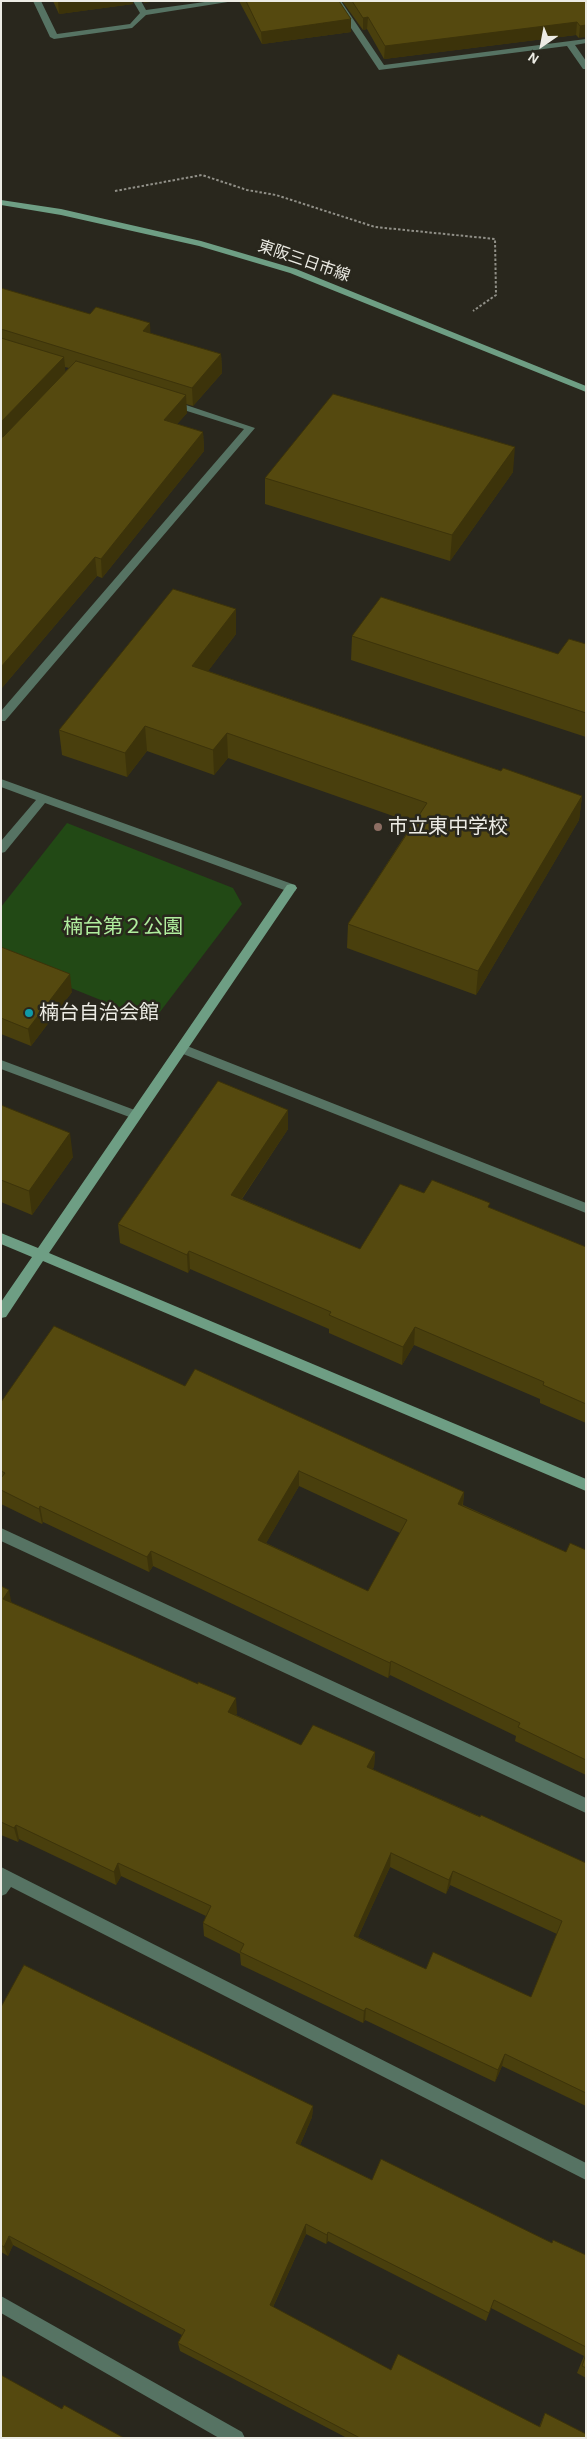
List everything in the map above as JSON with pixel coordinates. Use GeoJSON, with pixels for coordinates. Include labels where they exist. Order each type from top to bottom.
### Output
{"type":"FeatureCollection","features":[{"type":"Feature","properties":{"kind":"street"},"geometry":{"type":"LineString","coordinates":[[37,1],[54,37],[132,26],[144,13],[230,1]]}},
{"type":"Feature","properties":{"kind":"street"},"geometry":{"type":"LineString","coordinates":[[137,1],[144,13]]}},
{"type":"Feature","properties":{"kind":"street"},"geometry":{"type":"LineString","coordinates":[[336,1],[382,68],[586,42]]}},
{"type":"Feature","properties":{"kind":"street"},"geometry":{"type":"LineString","coordinates":[[570,44],[586,67]]}},
{"type":"Feature","properties":{"kind":"street","name":"東阪三日市線"},"geometry":{"type":"LineString","coordinates":[[1,202],[61,212],[201,244],[293,271],[586,388]]}},
{"type":"Feature","properties":{"kind":"street"},"geometry":{"type":"LineString","coordinates":[[1,718],[250,428],[158,399]]}},
{"type":"Feature","properties":{"kind":"street"},"geometry":{"type":"LineString","coordinates":[[1,783],[291,888],[1,1313]]}},
{"type":"Feature","properties":{"kind":"street"},"geometry":{"type":"LineString","coordinates":[[1,849],[43,798]]}},
{"type":"Feature","properties":{"kind":"street"},"geometry":{"type":"LineString","coordinates":[[182,1048],[586,1208]]}},
{"type":"Feature","properties":{"kind":"street"},"geometry":{"type":"LineString","coordinates":[[1,1064],[136,1115]]}},
{"type":"Feature","properties":{"kind":"street"},"geometry":{"type":"LineString","coordinates":[[1,1238],[586,1485]]}},
{"type":"Feature","properties":{"kind":"street"},"geometry":{"type":"LineString","coordinates":[[1,1534],[586,1806]]}},
{"type":"Feature","properties":{"kind":"street"},"geometry":{"type":"LineString","coordinates":[[4,1880],[586,2172]]}},
{"type":"Feature","properties":{"kind":"street"},"geometry":{"type":"LineString","coordinates":[[1,2304],[236,2438]]}},
{"type":"Feature","properties":{"kind":"path"},"geometry":{"type":"LineString","coordinates":[[61,212],[80,199],[202,175],[247,190],[276,195],[375,226],[494,239],[496,295],[472,311]]}},
{"type":"Feature","properties":{"kind":"green space","name":"楠台第２公園"},"geometry":{"type":"Polygon","coordinates":[[[67,823],[233,888],[242,904],[153,1021],[1,960],[1,907],[67,823]]]}},
{"type":"Feature","properties":{"kind":"building"},"geometry":{"type":"Polygon","coordinates":[[[246,1],[339,1],[351,19],[261,32],[246,1]]]}},
{"type":"Feature","properties":{"kind":"building"},"geometry":{"type":"Polygon","coordinates":[[[352,1],[586,1],[586,25],[580,26],[577,22],[385,46],[368,17],[363,18],[352,1]]]}},
{"type":"Feature","properties":{"kind":"building"},"geometry":{"type":"Polygon","coordinates":[[[1,288],[90,314],[96,307],[150,323],[143,331],[221,354],[192,388],[1,329],[1,288]]]}},
{"type":"Feature","properties":{"kind":"building"},"geometry":{"type":"Polygon","coordinates":[[[1,338],[64,357],[1,422],[1,338]]]}},
{"type":"Feature","properties":{"kind":"building"},"geometry":{"type":"Polygon","coordinates":[[[76,361],[186,395],[164,420],[203,432],[101,559],[95,557],[1,667],[1,437],[76,361]]]}},
{"type":"Feature","properties":{"kind":"building"},"geometry":{"type":"Polygon","coordinates":[[[333,394],[515,447],[452,535],[265,478],[333,394]]]}},
{"type":"Feature","properties":{"kind":"building"},"geometry":{"type":"Polygon","coordinates":[[[173,589],[236,609],[192,666],[501,771],[503,768],[582,796],[478,971],[348,924],[427,803],[227,733],[213,750],[145,726],[125,753],[59,730],[173,589]]]}},
{"type":"Feature","properties":{"kind":"building"},"geometry":{"type":"Polygon","coordinates":[[[381,597],[558,654],[569,639],[586,644],[586,713],[352,636],[381,597]]]}},
{"type":"Feature","properties":{"kind":"building","name":"楠台自治会館"},"geometry":{"type":"Polygon","coordinates":[[[1,947],[70,974],[28,1029],[1,1018],[1,947]]]}},
{"type":"Feature","properties":{"kind":"building"},"geometry":{"type":"Polygon","coordinates":[[[218,1081],[288,1110],[231,1195],[360,1249],[400,1184],[424,1193],[432,1180],[490,1203],[488,1207],[586,1247],[586,1404],[543,1385],[544,1382],[415,1327],[403,1347],[329,1315],[331,1312],[189,1251],[187,1255],[118,1224],[218,1081]]]}},
{"type":"Feature","properties":{"kind":"building"},"geometry":{"type":"Polygon","coordinates":[[[1,1105],[70,1133],[29,1191],[1,1180],[1,1105]]]}},
{"type":"Feature","properties":{"kind":"building"},"geometry":{"type":"Polygon","coordinates":[[[54,1326],[185,1386],[195,1369],[464,1492],[458,1504],[566,1552],[570,1543],[586,1550],[586,1760],[518,1727],[520,1723],[391,1661],[390,1663],[151,1551],[147,1557],[40,1506],[39,1509],[1,1490],[1,1478],[5,1473],[1,1471],[1,1402],[54,1326]],[[299,1471],[258,1540],[368,1591],[407,1520],[299,1471]]]}},
{"type":"Feature","properties":{"kind":"building"},"geometry":{"type":"Polygon","coordinates":[[[1,1586],[9,1590],[3,1599],[198,1684],[198,1682],[236,1698],[228,1712],[301,1745],[313,1725],[375,1752],[367,1767],[480,1817],[481,1815],[586,1863],[586,2093],[505,2054],[498,2070],[366,2008],[364,2011],[240,1952],[244,1944],[203,1923],[211,1906],[118,1863],[114,1872],[16,1825],[14,1828],[1,1822],[1,1586]],[[391,1853],[354,1936],[426,1969],[433,1952],[531,1997],[562,1921],[453,1871],[449,1880],[391,1853]]]}},
{"type":"Feature","properties":{"kind":"building"},"geometry":{"type":"Polygon","coordinates":[[[24,1965],[313,2106],[296,2143],[372,2180],[381,2159],[552,2243],[553,2240],[586,2255],[586,2347],[494,2300],[489,2313],[328,2232],[327,2235],[306,2224],[270,2305],[391,2370],[398,2354],[540,2427],[545,2413],[586,2434],[586,2438],[360,2438],[178,2343],[185,2330],[9,2236],[4,2247],[1,2245],[1,2007],[24,1965]]]}},
{"type":"Feature","properties":{"kind":"building"},"geometry":{"type":"Polygon","coordinates":[[[586,2354],[586,2368],[582,2366],[586,2354]]]}},
{"type":"Feature","properties":{"kind":"building"},"geometry":{"type":"Polygon","coordinates":[[[1,2375],[62,2409],[64,2405],[124,2438],[1,2438],[1,2375]]]}},
{"type":"Feature","properties":{"kind":"place","name":"市立東中学校"},"geometry":{"type":"Point","coordinates":[378,827]}},
{"type":"Feature","properties":{"kind":"place","name":"楠台自治会館"},"geometry":{"type":"Point","coordinates":[29,1013]}}]}
